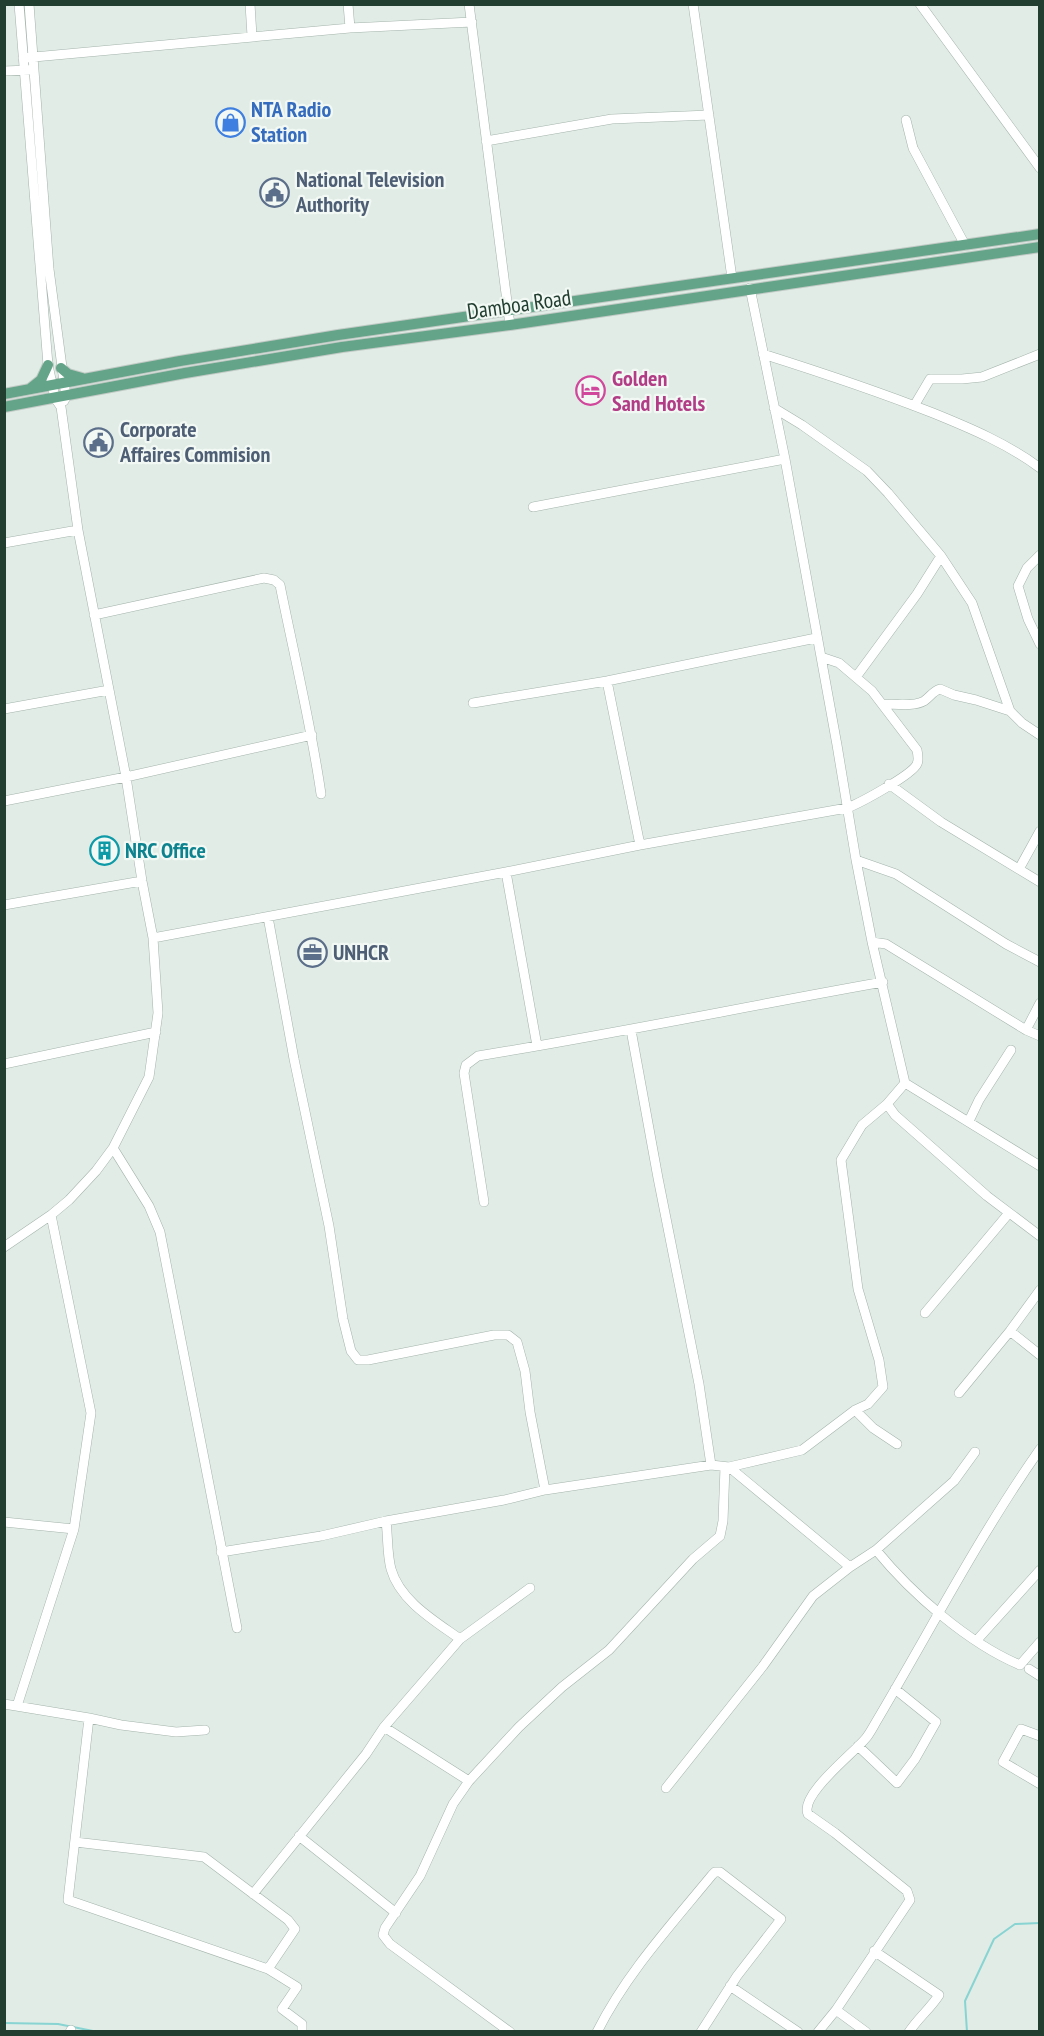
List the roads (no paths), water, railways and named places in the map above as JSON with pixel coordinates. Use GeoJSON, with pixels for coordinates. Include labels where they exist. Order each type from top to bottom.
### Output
{"type":"FeatureCollection","features":[{"type":"Feature","properties":{"kind":"main road","name":"Damboa Road"},"geometry":{"type":"LineString","coordinates":[[4,394],[338,334],[1040,234]]}},
{"type":"Feature","properties":{"kind":"main road","name":"Damboa Road"},"geometry":{"type":"LineString","coordinates":[[4,407],[61,400],[185,373],[342,347],[510,325],[1040,247]]}},
{"type":"Feature","properties":{"kind":"main road"},"geometry":{"type":"LineString","coordinates":[[27,390],[41,380],[48,365]]}},
{"type":"Feature","properties":{"kind":"main road"},"geometry":{"type":"LineString","coordinates":[[61,368],[77,378],[91,379]]}},
{"type":"Feature","properties":{"kind":"street"},"geometry":{"type":"LineString","coordinates":[[19,4],[48,365],[51,386],[61,400]]}},
{"type":"Feature","properties":{"kind":"street"},"geometry":{"type":"LineString","coordinates":[[4,1247],[69,1200],[96,1171],[113,1148],[149,1077],[158,1013],[153,938],[126,777],[78,530],[61,400],[63,384],[49,269],[29,4]]}},
{"type":"Feature","properties":{"kind":"street"},"geometry":{"type":"LineString","coordinates":[[250,4],[252,36]]}},
{"type":"Feature","properties":{"kind":"street"},"geometry":{"type":"LineString","coordinates":[[348,4],[350,28]]}},
{"type":"Feature","properties":{"kind":"street"},"geometry":{"type":"LineString","coordinates":[[469,4],[510,325]]}},
{"type":"Feature","properties":{"kind":"street"},"geometry":{"type":"LineString","coordinates":[[693,4],[732,278]]}},
{"type":"Feature","properties":{"kind":"street"},"geometry":{"type":"LineString","coordinates":[[920,4],[1040,168]]}},
{"type":"Feature","properties":{"kind":"street"},"geometry":{"type":"LineString","coordinates":[[23,58],[350,28],[472,22]]}},
{"type":"Feature","properties":{"kind":"street"},"geometry":{"type":"LineString","coordinates":[[4,71],[35,70]]}},
{"type":"Feature","properties":{"kind":"street"},"geometry":{"type":"LineString","coordinates":[[486,141],[612,119],[709,114]]}},
{"type":"Feature","properties":{"kind":"street"},"geometry":{"type":"LineString","coordinates":[[906,120],[913,148],[965,244]]}},
{"type":"Feature","properties":{"kind":"street"},"geometry":{"type":"LineString","coordinates":[[750,288],[784,459],[856,860],[872,942],[905,1083],[1040,1166]]}},
{"type":"Feature","properties":{"kind":"street"},"geometry":{"type":"LineString","coordinates":[[762,354],[879,392],[914,406],[999,442],[1040,468]]}},
{"type":"Feature","properties":{"kind":"street"},"geometry":{"type":"LineString","coordinates":[[914,406],[930,379],[982,377],[1040,354]]}},
{"type":"Feature","properties":{"kind":"street"},"geometry":{"type":"LineString","coordinates":[[774,408],[867,471],[941,556],[972,603],[1010,711],[1022,723],[1040,735]]}},
{"type":"Feature","properties":{"kind":"street"},"geometry":{"type":"LineString","coordinates":[[533,507],[784,459]]}},
{"type":"Feature","properties":{"kind":"street"},"geometry":{"type":"LineString","coordinates":[[4,543],[78,530]]}},
{"type":"Feature","properties":{"kind":"street"},"geometry":{"type":"LineString","coordinates":[[1040,555],[1027,568],[1018,586],[1028,619],[1040,644]]}},
{"type":"Feature","properties":{"kind":"street"},"geometry":{"type":"LineString","coordinates":[[856,677],[917,594],[941,556]]}},
{"type":"Feature","properties":{"kind":"street"},"geometry":{"type":"LineString","coordinates":[[94,615],[264,578],[274,580],[280,585],[312,735],[321,794]]}},
{"type":"Feature","properties":{"kind":"street"},"geometry":{"type":"LineString","coordinates":[[473,703],[607,681],[816,638]]}},
{"type":"Feature","properties":{"kind":"street"},"geometry":{"type":"LineString","coordinates":[[153,938],[847,808],[875,795],[916,767],[917,750],[884,704],[856,677],[838,663],[820,657]]}},
{"type":"Feature","properties":{"kind":"street"},"geometry":{"type":"LineString","coordinates":[[607,681],[640,845]]}},
{"type":"Feature","properties":{"kind":"street"},"geometry":{"type":"LineString","coordinates":[[884,704],[918,703],[940,689],[1010,711]]}},
{"type":"Feature","properties":{"kind":"street"},"geometry":{"type":"LineString","coordinates":[[4,709],[109,690]]}},
{"type":"Feature","properties":{"kind":"street"},"geometry":{"type":"LineString","coordinates":[[4,801],[126,777],[312,735]]}},
{"type":"Feature","properties":{"kind":"street"},"geometry":{"type":"LineString","coordinates":[[889,784],[941,822],[1040,882]]}},
{"type":"Feature","properties":{"kind":"street"},"geometry":{"type":"LineString","coordinates":[[1019,869],[1040,831]]}},
{"type":"Feature","properties":{"kind":"street"},"geometry":{"type":"LineString","coordinates":[[856,860],[896,874],[942,905],[1040,962]]}},
{"type":"Feature","properties":{"kind":"street"},"geometry":{"type":"LineString","coordinates":[[506,872],[537,1046]]}},
{"type":"Feature","properties":{"kind":"street"},"geometry":{"type":"LineString","coordinates":[[4,905],[142,881]]}},
{"type":"Feature","properties":{"kind":"street"},"geometry":{"type":"LineString","coordinates":[[268,917],[294,1059],[329,1226],[343,1319],[351,1351],[358,1360],[368,1360],[494,1335],[508,1335],[517,1342],[525,1371],[530,1412],[545,1490]]}},
{"type":"Feature","properties":{"kind":"street"},"geometry":{"type":"LineString","coordinates":[[872,942],[886,944],[908,956],[1026,1030],[1040,1036]]}},
{"type":"Feature","properties":{"kind":"street"},"geometry":{"type":"LineString","coordinates":[[484,1202],[464,1074],[466,1065],[478,1056],[631,1030],[752,1005],[883,982]]}},
{"type":"Feature","properties":{"kind":"street"},"geometry":{"type":"LineString","coordinates":[[1026,1030],[1040,1003]]}},
{"type":"Feature","properties":{"kind":"street"},"geometry":{"type":"LineString","coordinates":[[631,1030],[657,1178],[699,1384],[711,1465]]}},
{"type":"Feature","properties":{"kind":"street"},"geometry":{"type":"LineString","coordinates":[[4,1064],[156,1032]]}},
{"type":"Feature","properties":{"kind":"street"},"geometry":{"type":"LineString","coordinates":[[969,1121],[979,1100],[1011,1050]]}},
{"type":"Feature","properties":{"kind":"street"},"geometry":{"type":"LineString","coordinates":[[222,1552],[321,1536],[545,1490],[711,1465],[727,1467],[802,1450],[855,1410],[868,1404],[883,1387],[879,1360],[858,1288],[840,1160],[862,1125],[887,1104],[905,1083]]}},
{"type":"Feature","properties":{"kind":"street"},"geometry":{"type":"LineString","coordinates":[[887,1104],[895,1115],[987,1196],[1040,1236]]}},
{"type":"Feature","properties":{"kind":"street"},"geometry":{"type":"LineString","coordinates":[[113,1148],[149,1206],[160,1232],[237,1628]]}},
{"type":"Feature","properties":{"kind":"street"},"geometry":{"type":"LineString","coordinates":[[925,1313],[1010,1213]]}},
{"type":"Feature","properties":{"kind":"street"},"geometry":{"type":"LineString","coordinates":[[17,1706],[74,1529],[92,1413],[51,1215]]}},
{"type":"Feature","properties":{"kind":"street"},"geometry":{"type":"LineString","coordinates":[[959,1393],[1011,1331],[1040,1290]]}},
{"type":"Feature","properties":{"kind":"street"},"geometry":{"type":"LineString","coordinates":[[1011,1331],[1040,1355]]}},
{"type":"Feature","properties":{"kind":"street"},"geometry":{"type":"LineString","coordinates":[[855,1410],[873,1428],[897,1444]]}},
{"type":"Feature","properties":{"kind":"street"},"geometry":{"type":"LineString","coordinates":[[818,2031],[836,2010],[910,1900],[907,1892],[806,1811],[807,1803],[826,1777],[867,1737],[938,1612],[1015,1484],[1040,1449]]}},
{"type":"Feature","properties":{"kind":"street"},"geometry":{"type":"LineString","coordinates":[[666,1788],[763,1666],[813,1596],[876,1550],[954,1480],[975,1452]]}},
{"type":"Feature","properties":{"kind":"street"},"geometry":{"type":"LineString","coordinates":[[727,1467],[850,1567]]}},
{"type":"Feature","properties":{"kind":"street"},"geometry":{"type":"LineString","coordinates":[[510,2031],[390,1944],[382,1935],[420,1876],[453,1804],[469,1781],[562,1687],[609,1650],[693,1559],[720,1536],[727,1467]]}},
{"type":"Feature","properties":{"kind":"street"},"geometry":{"type":"LineString","coordinates":[[386,1521],[391,1569],[400,1588],[420,1609],[460,1639]]}},
{"type":"Feature","properties":{"kind":"street"},"geometry":{"type":"LineString","coordinates":[[4,1522],[74,1529]]}},
{"type":"Feature","properties":{"kind":"street"},"geometry":{"type":"LineString","coordinates":[[876,1550],[938,1612],[1004,1658],[1020,1665],[1040,1642]]}},
{"type":"Feature","properties":{"kind":"street"},"geometry":{"type":"LineString","coordinates":[[977,1640],[1040,1570]]}},
{"type":"Feature","properties":{"kind":"street"},"geometry":{"type":"LineString","coordinates":[[254,1894],[298,1836],[366,1754],[384,1727],[460,1639],[530,1588]]}},
{"type":"Feature","properties":{"kind":"street"},"geometry":{"type":"LineString","coordinates":[[1029,1669],[1040,1676]]}},
{"type":"Feature","properties":{"kind":"street"},"geometry":{"type":"LineString","coordinates":[[858,1746],[897,1783],[915,1759],[936,1722],[895,1689]]}},
{"type":"Feature","properties":{"kind":"street"},"geometry":{"type":"LineString","coordinates":[[4,1704],[121,1725],[177,1732],[205,1730]]}},
{"type":"Feature","properties":{"kind":"street"},"geometry":{"type":"LineString","coordinates":[[89,1718],[68,1900],[268,1969],[297,1987],[282,2009],[302,2024],[302,2031]]}},
{"type":"Feature","properties":{"kind":"street"},"geometry":{"type":"LineString","coordinates":[[384,1727],[469,1781]]}},
{"type":"Feature","properties":{"kind":"street"},"geometry":{"type":"LineString","coordinates":[[1040,1736],[1021,1729],[1003,1762],[1040,1784]]}},
{"type":"Feature","properties":{"kind":"street"},"geometry":{"type":"LineString","coordinates":[[298,1836],[396,1913]]}},
{"type":"Feature","properties":{"kind":"street"},"geometry":{"type":"LineString","coordinates":[[75,1842],[204,1857],[288,1920],[296,1929],[268,1969]]}},
{"type":"Feature","properties":{"kind":"street"},"geometry":{"type":"LineString","coordinates":[[597,2031],[623,1988],[715,1872],[720,1872],[781,1919],[730,1986],[701,2031]]}},
{"type":"Feature","properties":{"kind":"street"},"geometry":{"type":"LineString","coordinates":[[874,1951],[939,1995],[909,2031]]}},
{"type":"Feature","properties":{"kind":"street"},"geometry":{"type":"LineString","coordinates":[[730,1986],[798,2031]]}},
{"type":"Feature","properties":{"kind":"street"},"geometry":{"type":"LineString","coordinates":[[836,2010],[866,2031]]}},
{"type":"Feature","properties":{"kind":"waterway"},"geometry":{"type":"LineString","coordinates":[[967,2032],[965,2001],[994,1939],[1015,1924],[1040,1923]]}},
{"type":"Feature","properties":{"kind":"waterway"},"geometry":{"type":"LineString","coordinates":[[4,2023],[58,2024],[98,2032]]}},
{"type":"Feature","properties":{"kind":"place","name":"NTA Radio Station"},"geometry":{"type":"Point","coordinates":[230,122]}},
{"type":"Feature","properties":{"kind":"place","name":"National Television Authority"},"geometry":{"type":"Point","coordinates":[275,192]}},
{"type":"Feature","properties":{"kind":"place","name":"Golden Sand Hotels"},"geometry":{"type":"Point","coordinates":[591,391]}},
{"type":"Feature","properties":{"kind":"place","name":"Corporate Affaires Commision"},"geometry":{"type":"Point","coordinates":[99,442]}},
{"type":"Feature","properties":{"kind":"place","name":"NRC Office"},"geometry":{"type":"Point","coordinates":[104,850]}},
{"type":"Feature","properties":{"kind":"place","name":"UNHCR"},"geometry":{"type":"Point","coordinates":[312,952]}}]}
